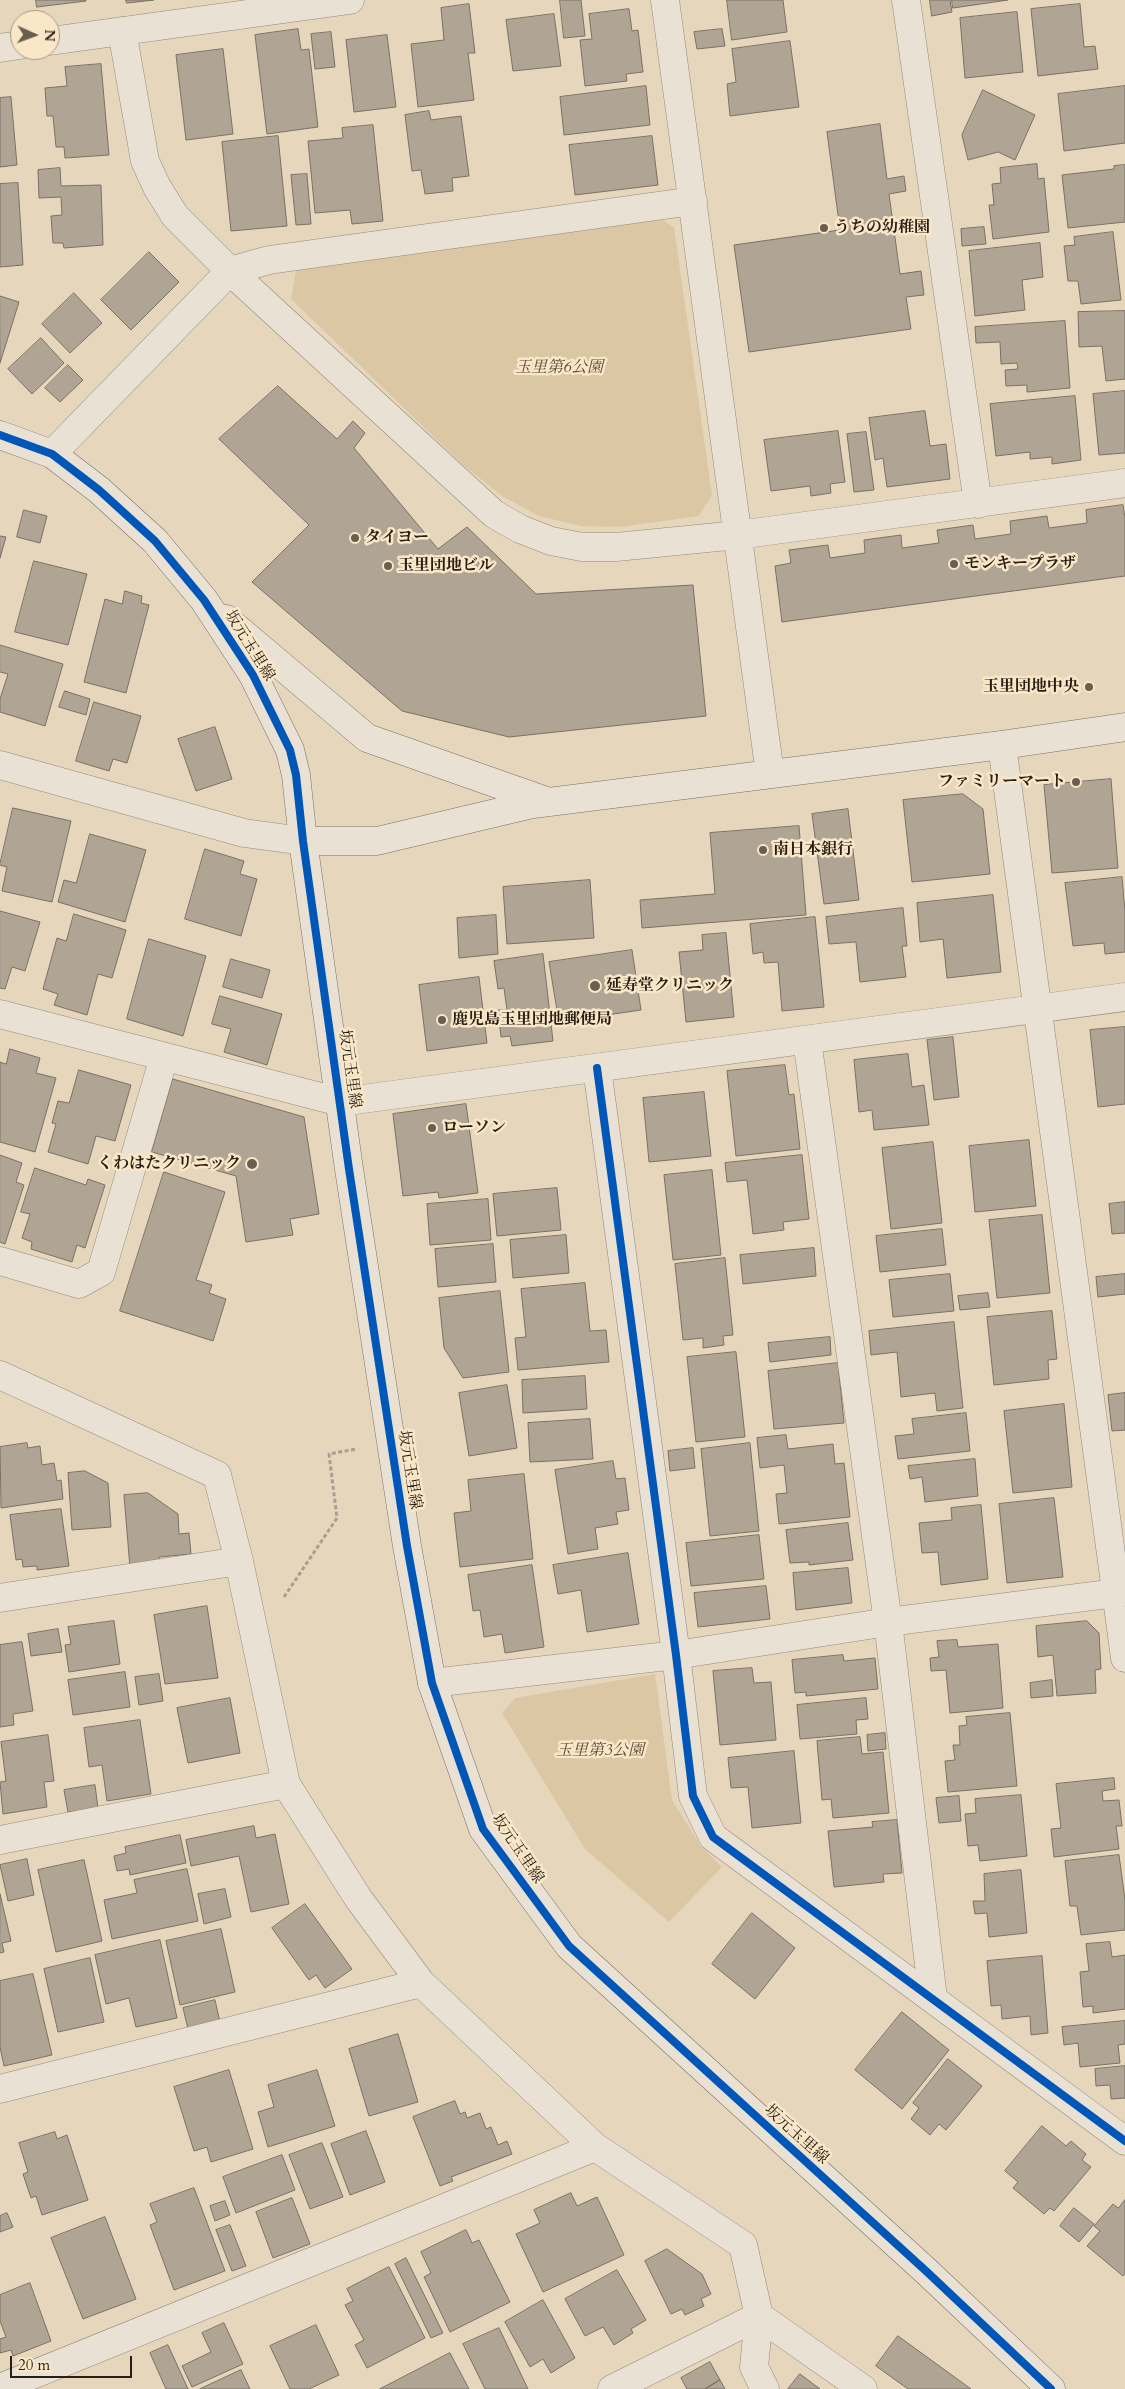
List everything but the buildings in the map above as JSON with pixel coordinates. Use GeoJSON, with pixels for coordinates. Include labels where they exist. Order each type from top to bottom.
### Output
{"type":"FeatureCollection","features":[{"type":"Feature","properties":{"kind":"street"},"geometry":{"type":"LineString","coordinates":[[60,40],[350,0]]}},
{"type":"Feature","properties":{"kind":"street"},"geometry":{"type":"LineString","coordinates":[[665,0],[770,774]]}},
{"type":"Feature","properties":{"kind":"street"},"geometry":{"type":"LineString","coordinates":[[906,0],[978,504]]}},
{"type":"Feature","properties":{"kind":"street"},"geometry":{"type":"LineString","coordinates":[[122,31],[145,161],[156,187],[175,216],[230,272],[494,514],[520,529],[551,541],[582,547],[616,547],[738,535],[1125,483]]}},
{"type":"Feature","properties":{"kind":"street"},"geometry":{"type":"LineString","coordinates":[[52,454],[230,272],[269,260],[693,201]]}},
{"type":"Feature","properties":{"kind":"street","name":"坂元玉里線"},"geometry":{"type":"LineString","coordinates":[[0,435],[52,454],[99,490],[155,541],[204,600],[253,675],[290,750],[296,775],[303,841],[340,1102],[407,1546],[432,1683],[484,1829],[569,1946],[926,2271],[1052,2389]]}},
{"type":"Feature","properties":{"kind":"street"},"geometry":{"type":"LineString","coordinates":[[204,600],[367,738],[549,802]]}},
{"type":"Feature","properties":{"kind":"street"},"geometry":{"type":"LineString","coordinates":[[0,765],[244,833],[303,841],[377,842],[533,804],[1002,745],[1125,727]]}},
{"type":"Feature","properties":{"kind":"street"},"geometry":{"type":"LineString","coordinates":[[1002,745],[1037,1008],[1121,1593],[1125,1658]]}},
{"type":"Feature","properties":{"kind":"street"},"geometry":{"type":"LineString","coordinates":[[0,1014],[340,1102],[1125,997]]}},
{"type":"Feature","properties":{"kind":"street"},"geometry":{"type":"LineString","coordinates":[[807,1040],[888,1622],[933,1998]]}},
{"type":"Feature","properties":{"kind":"street"},"geometry":{"type":"LineString","coordinates":[[0,1261],[79,1284],[101,1272],[164,1057]]}},
{"type":"Feature","properties":{"kind":"street"},"geometry":{"type":"LineString","coordinates":[[597,1068],[676,1655],[693,1796],[713,1837],[1125,2141]]}},
{"type":"Feature","properties":{"kind":"street"},"geometry":{"type":"LineString","coordinates":[[0,1375],[217,1475],[239,1561],[286,1784],[358,1898],[421,1982],[595,2147],[743,2245],[759,2316],[754,2367],[765,2389]]}},
{"type":"Feature","properties":{"kind":"street"},"geometry":{"type":"LineString","coordinates":[[0,1598],[239,1561]]}},
{"type":"Feature","properties":{"kind":"street"},"geometry":{"type":"LineString","coordinates":[[432,1683],[676,1655],[888,1622],[1121,1593]]}},
{"type":"Feature","properties":{"kind":"street"},"geometry":{"type":"LineString","coordinates":[[0,1840],[286,1784]]}},
{"type":"Feature","properties":{"kind":"street"},"geometry":{"type":"LineString","coordinates":[[0,2089],[421,1982]]}},
{"type":"Feature","properties":{"kind":"street"},"geometry":{"type":"LineString","coordinates":[[0,2388],[595,2147]]}},
{"type":"Feature","properties":{"kind":"street"},"geometry":{"type":"LineString","coordinates":[[612,2389],[759,2316]]}},
{"type":"Feature","properties":{"kind":"street"},"geometry":{"type":"LineString","coordinates":[[759,2316],[863,2389]]}},
{"type":"Feature","properties":{"kind":"path"},"geometry":{"type":"LineString","coordinates":[[255,1640],[337,1518],[329,1454],[391,1441]]}},
{"type":"Feature","properties":{"kind":"green space","name":"玉里第6公園"},"geometry":{"type":"Polygon","coordinates":[[[659,218],[674,227],[712,495],[699,516],[620,527],[581,526],[539,516],[502,496],[462,464],[291,299],[296,270],[659,218]]]}},
{"type":"Feature","properties":{"kind":"green space","name":"玉里第3公園"},"geometry":{"type":"Polygon","coordinates":[[[655,1674],[672,1800],[701,1846],[722,1867],[669,1922],[585,1849],[502,1713],[515,1698],[655,1674]]]}},
{"type":"Feature","properties":{"kind":"cycle path"},"geometry":{"type":"LineString","coordinates":[[0,435],[52,454],[99,490],[155,541],[204,600],[253,675],[290,750],[296,775],[303,841],[349,1169],[407,1546],[432,1683],[483,1829],[569,1946],[926,2271],[1051,2389]]}},
{"type":"Feature","properties":{"kind":"cycle path"},"geometry":{"type":"LineString","coordinates":[[597,1068],[676,1655],[693,1796],[713,1837],[1125,2141]]}},
{"type":"Feature","properties":{"kind":"place","name":"うちの幼稚園"},"geometry":{"type":"Point","coordinates":[824,228]}},
{"type":"Feature","properties":{"kind":"place","name":"タイヨー"},"geometry":{"type":"Point","coordinates":[355,538]}},
{"type":"Feature","properties":{"kind":"place","name":"モンキープラザ"},"geometry":{"type":"Point","coordinates":[954,564]}},
{"type":"Feature","properties":{"kind":"place","name":"玉里団地ビル"},"geometry":{"type":"Point","coordinates":[388,566]}},
{"type":"Feature","properties":{"kind":"place","name":"玉里団地中央"},"geometry":{"type":"Point","coordinates":[1089,687]}},
{"type":"Feature","properties":{"kind":"place","name":"ファミリーマート"},"geometry":{"type":"Point","coordinates":[1076,782]}},
{"type":"Feature","properties":{"kind":"place","name":"南日本銀行"},"geometry":{"type":"Point","coordinates":[763,850]}},
{"type":"Feature","properties":{"kind":"place","name":"延寿堂クリニック"},"geometry":{"type":"Point","coordinates":[595,986]}},
{"type":"Feature","properties":{"kind":"place","name":"鹿児島玉里団地郵便局"},"geometry":{"type":"Point","coordinates":[442,1020]}},
{"type":"Feature","properties":{"kind":"place","name":"ローソン"},"geometry":{"type":"Point","coordinates":[432,1128]}},
{"type":"Feature","properties":{"kind":"place","name":"くわはたクリニック"},"geometry":{"type":"Point","coordinates":[252,1164]}}]}
